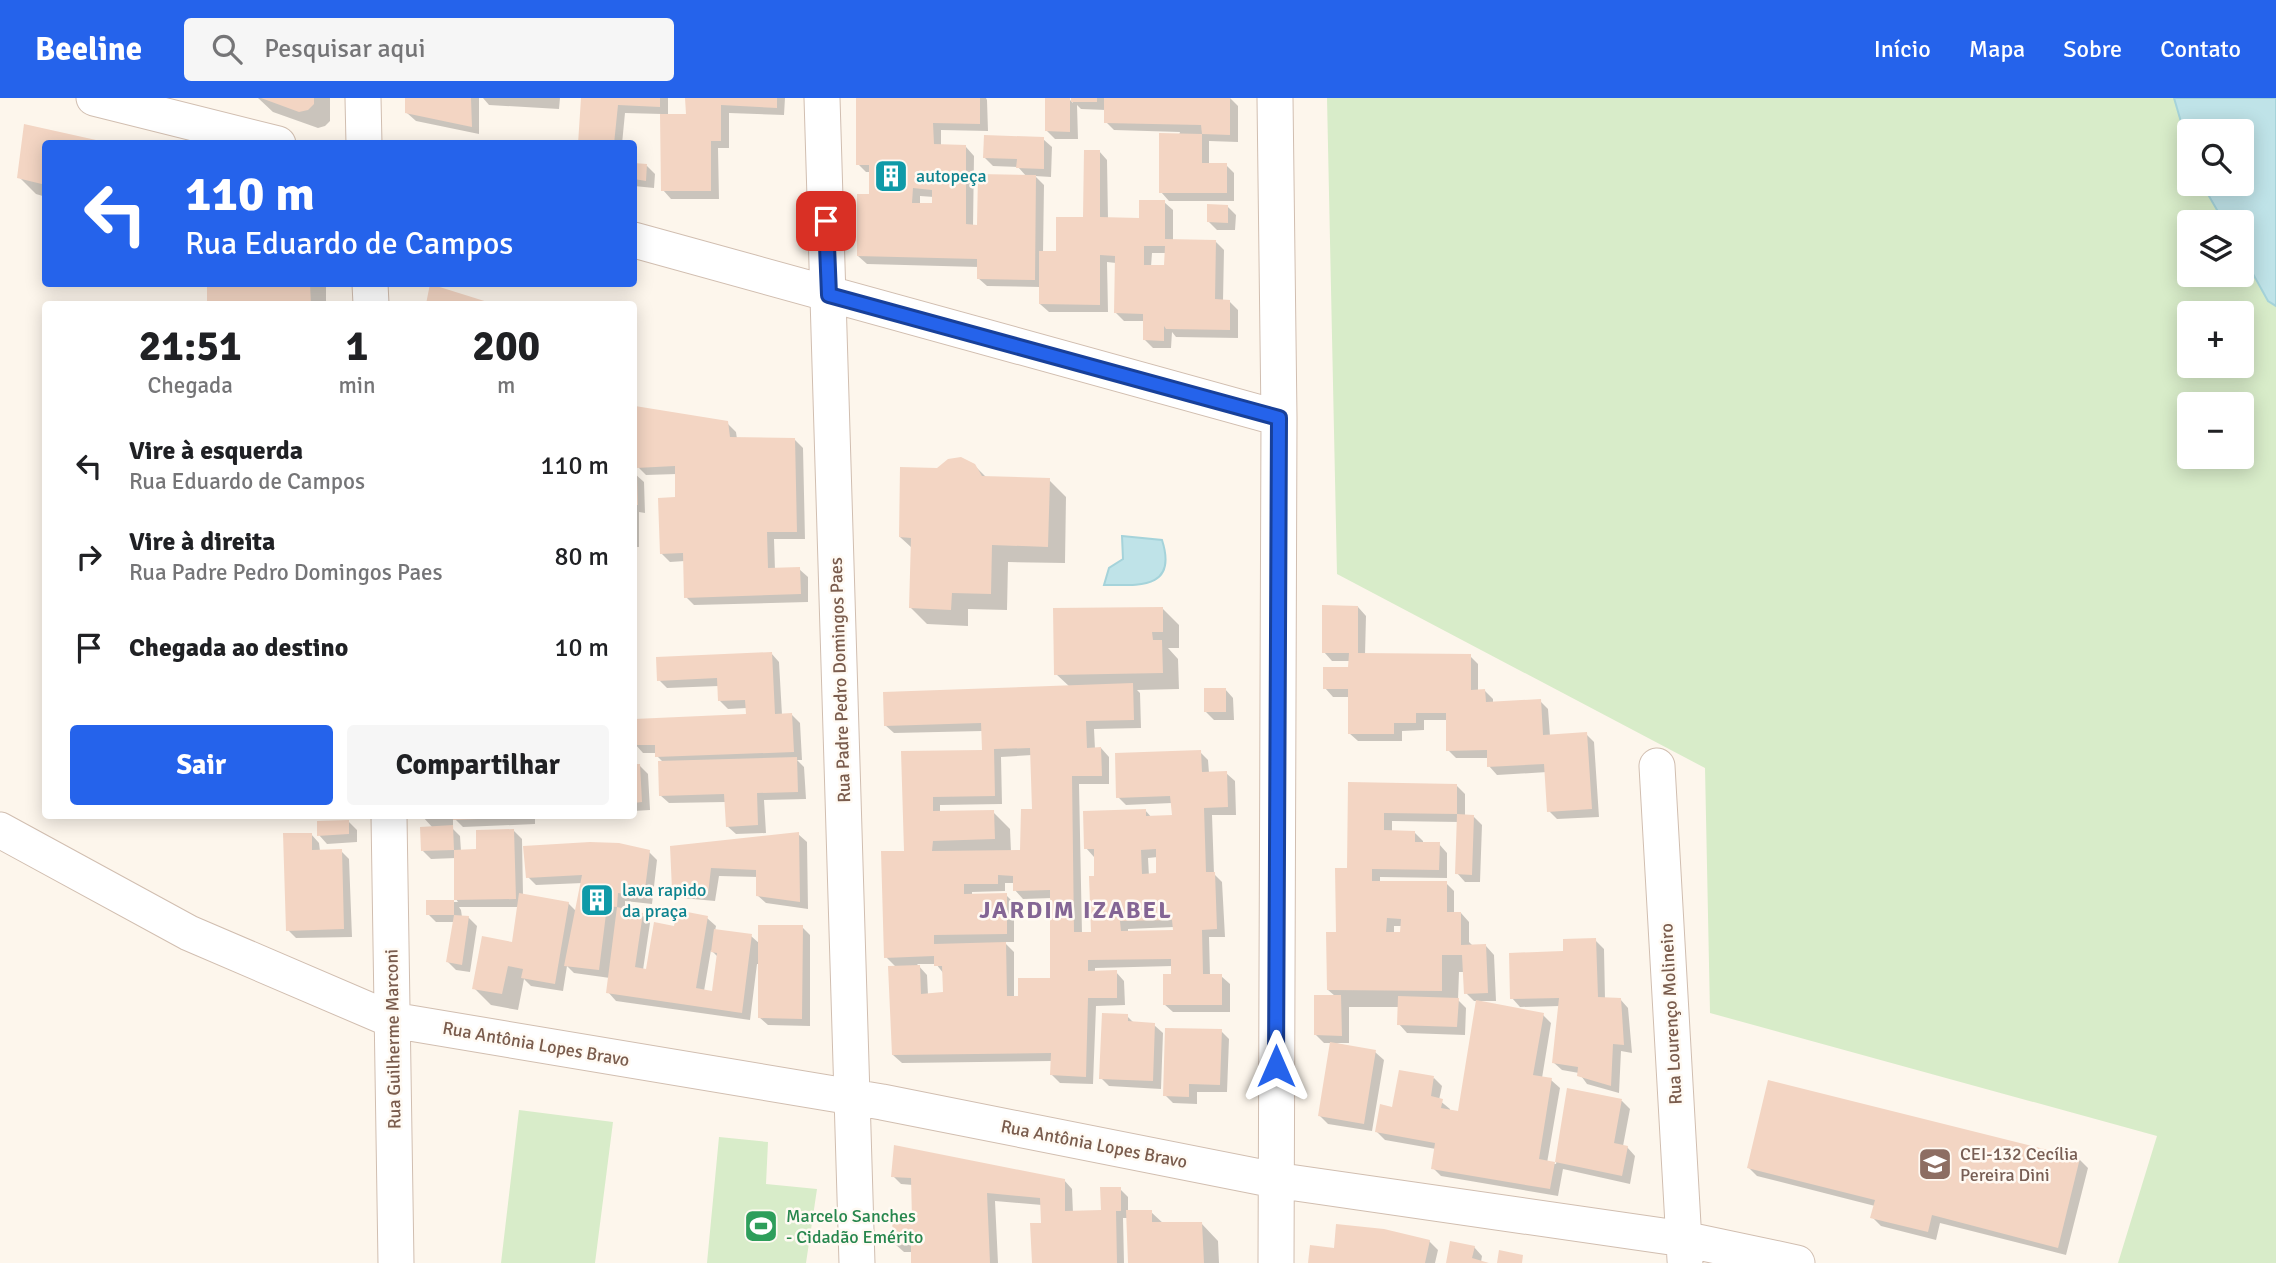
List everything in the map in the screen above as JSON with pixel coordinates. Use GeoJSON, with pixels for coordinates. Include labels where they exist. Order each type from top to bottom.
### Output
{"type":"FeatureCollection","features":[{"type":"Feature","properties":{"kind":"street"},"geometry":{"type":"LineString","coordinates":[[94,98],[262,140]]}},
{"type":"Feature","properties":{"kind":"street"},"geometry":{"type":"LineString","coordinates":[[363,98],[364,140]]}},
{"type":"Feature","properties":{"kind":"street","name":"Rua Padre Pedro Domingos Paes"},"geometry":{"type":"LineString","coordinates":[[822,98],[857,1263]]}},
{"type":"Feature","properties":{"kind":"street"},"geometry":{"type":"LineString","coordinates":[[1275,98],[1279,418],[1276,1263]]}},
{"type":"Feature","properties":{"kind":"street"},"geometry":{"type":"LineString","coordinates":[[637,241],[1279,418]]}},
{"type":"Feature","properties":{"kind":"street","name":"Rua Lourenço Molineiro"},"geometry":{"type":"LineString","coordinates":[[1657,766],[1685,1251]]}},
{"type":"Feature","properties":{"kind":"street","name":"Rua Guilherme Marconi"},"geometry":{"type":"LineString","coordinates":[[389,819],[396,1263]]}},
{"type":"Feature","properties":{"kind":"street","name":"Rua Antônia Lopes Bravo"},"geometry":{"type":"LineString","coordinates":[[0,830],[189,933],[392,1020],[853,1097],[1275,1180],[1685,1251],[1797,1263]]}},
{"type":"Feature","properties":{"kind":"green space"},"geometry":{"type":"Polygon","coordinates":[[[1327,98],[2276,98],[2276,1263],[2118,1263],[2157,1136],[1710,1013],[1705,768],[1337,574],[1327,98]]]}},
{"type":"Feature","properties":{"kind":"green space"},"geometry":{"type":"Polygon","coordinates":[[[519,1110],[613,1122],[595,1263],[501,1263],[519,1110]]]}},
{"type":"Feature","properties":{"kind":"green space","name":"Marcelo Sanches - Cidadão Emérito"},"geometry":{"type":"Polygon","coordinates":[[[719,1137],[768,1142],[766,1184],[817,1189],[806,1263],[707,1263],[719,1137]]]}},
{"type":"Feature","properties":{"kind":"water"},"geometry":{"type":"Polygon","coordinates":[[[2174,98],[2276,98],[2276,306],[2268,301],[2254,276],[2254,210],[2217,210],[2209,196],[2254,196],[2254,119],[2180,119],[2174,98]]]}},
{"type":"Feature","properties":{"kind":"water"},"geometry":{"type":"Polygon","coordinates":[[[1122,536],[1162,540],[1165,556],[1160,576],[1142,584],[1104,585],[1109,568],[1123,559],[1122,536]]]}},
{"type":"Feature","properties":{"kind":"building"},"geometry":{"type":"Polygon","coordinates":[[[261,98],[314,98],[314,104],[308,110],[299,112],[261,98]]]}},
{"type":"Feature","properties":{"kind":"building"},"geometry":{"type":"Polygon","coordinates":[[[405,98],[471,98],[472,127],[405,113],[405,98]]]}},
{"type":"Feature","properties":{"kind":"building"},"geometry":{"type":"Polygon","coordinates":[[[581,98],[660,98],[660,107],[618,105],[614,140],[578,140],[581,98]]]}},
{"type":"Feature","properties":{"kind":"building"},"geometry":{"type":"Polygon","coordinates":[[[685,98],[777,98],[777,108],[721,105],[721,141],[711,141],[711,191],[661,191],[660,114],[686,114],[685,98]]]}},
{"type":"Feature","properties":{"kind":"building"},"geometry":{"type":"Polygon","coordinates":[[[856,98],[980,98],[980,124],[933,123],[934,144],[966,145],[966,224],[977,225],[978,174],[1036,175],[1035,280],[977,279],[977,259],[857,256],[857,194],[869,194],[869,165],[856,165],[856,98]],[[913,188],[912,203],[932,203],[932,190],[913,188]]]}},
{"type":"Feature","properties":{"kind":"building"},"geometry":{"type":"Polygon","coordinates":[[[1045,98],[1070,98],[1070,132],[1045,131],[1045,98]]]}},
{"type":"Feature","properties":{"kind":"building"},"geometry":{"type":"Polygon","coordinates":[[[1071,98],[1097,98],[1097,102],[1071,102],[1071,98]]]}},
{"type":"Feature","properties":{"kind":"building"},"geometry":{"type":"Polygon","coordinates":[[[1104,98],[1230,98],[1230,135],[1202,134],[1201,125],[1104,123],[1104,98]]]}},
{"type":"Feature","properties":{"kind":"building"},"geometry":{"type":"Polygon","coordinates":[[[24,124],[96,140],[42,140],[42,184],[17,178],[24,124]]]}},
{"type":"Feature","properties":{"kind":"building"},"geometry":{"type":"Polygon","coordinates":[[[1159,133],[1202,134],[1202,163],[1227,163],[1227,193],[1159,193],[1159,133]]]}},
{"type":"Feature","properties":{"kind":"building"},"geometry":{"type":"Polygon","coordinates":[[[984,135],[1044,137],[1044,169],[1016,168],[1017,159],[983,158],[984,135]]]}},
{"type":"Feature","properties":{"kind":"building"},"geometry":{"type":"Polygon","coordinates":[[[1084,150],[1100,150],[1100,217],[1139,218],[1139,200],[1165,200],[1165,239],[1216,240],[1215,299],[1230,300],[1230,330],[1166,329],[1164,326],[1164,341],[1143,340],[1143,314],[1114,313],[1115,256],[1100,255],[1100,305],[1039,304],[1039,251],[1056,251],[1056,217],[1083,217],[1084,150]],[[1144,246],[1144,265],[1164,265],[1165,246],[1144,246]]]}},
{"type":"Feature","properties":{"kind":"building"},"geometry":{"type":"Polygon","coordinates":[[[637,163],[647,164],[646,181],[637,180],[637,163]]]}},
{"type":"Feature","properties":{"kind":"building"},"geometry":{"type":"Polygon","coordinates":[[[1207,204],[1228,205],[1228,223],[1207,222],[1207,204]]]}},
{"type":"Feature","properties":{"kind":"building"},"geometry":{"type":"Polygon","coordinates":[[[207,287],[310,287],[311,301],[207,301],[207,287]]]}},
{"type":"Feature","properties":{"kind":"building"},"geometry":{"type":"Polygon","coordinates":[[[429,287],[440,287],[484,301],[427,301],[429,287]]]}},
{"type":"Feature","properties":{"kind":"building"},"geometry":{"type":"Polygon","coordinates":[[[637,406],[728,421],[730,437],[795,438],[797,532],[767,532],[768,568],[800,567],[801,594],[684,598],[683,553],[660,554],[658,498],[675,497],[675,466],[637,468],[637,406]]]}},
{"type":"Feature","properties":{"kind":"building"},"geometry":{"type":"Polygon","coordinates":[[[961,457],[975,464],[982,476],[1050,478],[1048,547],[992,545],[991,594],[952,593],[951,610],[909,608],[911,538],[899,537],[900,467],[937,468],[948,459],[961,457]]]}},
{"type":"Feature","properties":{"kind":"building"},"geometry":{"type":"Polygon","coordinates":[[[1322,605],[1358,606],[1358,653],[1471,654],[1471,690],[1485,689],[1486,702],[1541,699],[1543,735],[1587,732],[1592,809],[1547,812],[1544,764],[1487,767],[1487,750],[1446,751],[1446,713],[1416,713],[1416,723],[1394,723],[1394,734],[1348,734],[1348,689],[1323,689],[1323,667],[1348,667],[1349,653],[1322,653],[1322,605]]]}},
{"type":"Feature","properties":{"kind":"building"},"geometry":{"type":"Polygon","coordinates":[[[1163,607],[1163,632],[1152,632],[1153,640],[1162,640],[1163,673],[1054,675],[1053,608],[1163,607]]]}},
{"type":"Feature","properties":{"kind":"building"},"geometry":{"type":"Polygon","coordinates":[[[772,652],[775,714],[792,713],[794,752],[655,757],[655,745],[637,745],[637,719],[746,714],[745,700],[718,701],[717,678],[657,681],[656,657],[772,652]]]}},
{"type":"Feature","properties":{"kind":"building"},"geometry":{"type":"Polygon","coordinates":[[[1133,683],[1134,720],[1086,721],[1087,748],[1101,747],[1102,776],[1072,776],[1074,932],[1091,932],[1089,876],[1094,876],[1094,849],[1084,849],[1083,811],[1146,809],[1146,816],[1172,815],[1170,796],[1116,798],[1115,753],[1201,750],[1202,772],[1227,771],[1228,807],[1204,808],[1206,872],[1215,872],[1217,929],[1202,930],[1203,974],[1222,974],[1222,1005],[1163,1005],[1163,974],[1171,974],[1171,959],[1088,960],[1088,971],[1117,970],[1117,998],[1088,998],[1086,1077],[1050,1075],[1051,1053],[892,1055],[888,966],[920,965],[921,994],[943,992],[942,966],[934,966],[934,956],[884,958],[881,851],[904,851],[901,751],[982,750],[981,723],[884,726],[883,692],[1133,683]],[[1030,748],[994,749],[995,796],[933,797],[933,811],[994,810],[995,839],[933,841],[932,851],[1020,850],[1021,809],[1032,809],[1030,748]],[[1156,849],[1141,850],[1142,874],[1156,873],[1156,849]],[[998,875],[998,884],[964,884],[964,894],[1007,893],[1007,934],[934,935],[934,944],[1006,942],[1007,996],[1018,996],[1018,978],[1050,978],[1050,890],[1013,891],[1013,876],[998,875]],[[1172,920],[1120,921],[1121,931],[1173,930],[1172,920]]]}},
{"type":"Feature","properties":{"kind":"building"},"geometry":{"type":"Polygon","coordinates":[[[1204,688],[1226,688],[1226,712],[1204,712],[1204,688]]]}},
{"type":"Feature","properties":{"kind":"building"},"geometry":{"type":"Polygon","coordinates":[[[797,757],[798,792],[757,793],[758,825],[726,827],[724,794],[659,796],[658,761],[797,757]]]}},
{"type":"Feature","properties":{"kind":"building"},"geometry":{"type":"Polygon","coordinates":[[[637,764],[640,764],[642,802],[637,803],[637,764]]]}},
{"type":"Feature","properties":{"kind":"building"},"geometry":{"type":"Polygon","coordinates":[[[1348,782],[1457,784],[1457,814],[1384,813],[1384,830],[1415,831],[1415,842],[1440,842],[1439,870],[1372,869],[1372,881],[1447,881],[1447,912],[1461,912],[1461,945],[1486,944],[1488,993],[1464,994],[1462,955],[1442,955],[1442,991],[1327,990],[1326,932],[1336,932],[1335,868],[1347,868],[1348,782]],[[1387,918],[1386,932],[1400,932],[1401,919],[1387,918]]]}},
{"type":"Feature","properties":{"kind":"building"},"geometry":{"type":"Polygon","coordinates":[[[1457,814],[1474,815],[1472,875],[1455,874],[1457,814]]]}},
{"type":"Feature","properties":{"kind":"building"},"geometry":{"type":"Polygon","coordinates":[[[349,820],[349,834],[317,836],[317,821],[349,820]]]}},
{"type":"Feature","properties":{"kind":"building"},"geometry":{"type":"Polygon","coordinates":[[[453,825],[454,850],[421,851],[420,827],[453,825]]]}},
{"type":"Feature","properties":{"kind":"building"},"geometry":{"type":"Polygon","coordinates":[[[514,829],[516,899],[454,900],[454,850],[476,849],[476,830],[514,829]]]}},
{"type":"Feature","properties":{"kind":"building"},"geometry":{"type":"Polygon","coordinates":[[[799,832],[800,902],[756,896],[756,870],[711,868],[708,894],[672,890],[670,846],[799,832]]]}},
{"type":"Feature","properties":{"kind":"building"},"geometry":{"type":"Polygon","coordinates":[[[283,833],[312,833],[312,850],[342,849],[344,929],[286,931],[283,833]]]}},
{"type":"Feature","properties":{"kind":"building"},"geometry":{"type":"Polygon","coordinates":[[[619,843],[650,850],[644,897],[618,893],[617,907],[607,906],[599,970],[564,966],[582,875],[526,878],[523,846],[619,843]]]}},
{"type":"Feature","properties":{"kind":"building"},"geometry":{"type":"Polygon","coordinates":[[[519,893],[569,902],[555,984],[521,978],[523,969],[508,966],[502,994],[472,989],[482,936],[512,942],[519,893]]]}},
{"type":"Feature","properties":{"kind":"building"},"geometry":{"type":"Polygon","coordinates":[[[426,900],[454,900],[454,915],[426,915],[426,900]]]}},
{"type":"Feature","properties":{"kind":"building"},"geometry":{"type":"Polygon","coordinates":[[[617,907],[643,913],[635,967],[646,969],[654,922],[674,926],[677,910],[708,916],[696,988],[712,991],[717,953],[711,952],[714,929],[752,934],[742,1013],[606,993],[617,907]]]}},
{"type":"Feature","properties":{"kind":"building"},"geometry":{"type":"Polygon","coordinates":[[[454,915],[469,916],[462,965],[446,962],[454,915]]]}},
{"type":"Feature","properties":{"kind":"building"},"geometry":{"type":"Polygon","coordinates":[[[758,925],[803,925],[802,1019],[758,1018],[758,925]]]}},
{"type":"Feature","properties":{"kind":"building"},"geometry":{"type":"Polygon","coordinates":[[[1596,938],[1598,997],[1621,998],[1624,1045],[1613,1044],[1611,1086],[1577,1076],[1578,1067],[1552,1063],[1559,998],[1510,999],[1509,953],[1563,951],[1563,939],[1596,938]]]}},
{"type":"Feature","properties":{"kind":"building"},"geometry":{"type":"Polygon","coordinates":[[[1314,995],[1341,995],[1342,1036],[1314,1035],[1314,995]]]}},
{"type":"Feature","properties":{"kind":"building"},"geometry":{"type":"Polygon","coordinates":[[[1398,996],[1459,998],[1457,1027],[1397,1025],[1398,996]]]}},
{"type":"Feature","properties":{"kind":"building"},"geometry":{"type":"Polygon","coordinates":[[[1476,1000],[1544,1013],[1533,1075],[1552,1078],[1539,1159],[1555,1162],[1550,1189],[1431,1169],[1435,1143],[1375,1132],[1380,1104],[1392,1107],[1399,1070],[1434,1076],[1431,1096],[1443,1099],[1441,1108],[1458,1111],[1476,1000]]]}},
{"type":"Feature","properties":{"kind":"building"},"geometry":{"type":"Polygon","coordinates":[[[1102,1013],[1128,1014],[1128,1021],[1155,1023],[1153,1081],[1099,1079],[1102,1013]]]}},
{"type":"Feature","properties":{"kind":"building"},"geometry":{"type":"Polygon","coordinates":[[[1165,1028],[1222,1029],[1220,1085],[1189,1084],[1189,1097],[1163,1096],[1165,1028]]]}},
{"type":"Feature","properties":{"kind":"building"},"geometry":{"type":"Polygon","coordinates":[[[1330,1042],[1376,1050],[1364,1124],[1318,1116],[1330,1042]]]}},
{"type":"Feature","properties":{"kind":"building"},"geometry":{"type":"Polygon","coordinates":[[[1768,1080],[2080,1158],[2058,1248],[1932,1215],[1928,1232],[1870,1218],[1875,1200],[1747,1168],[1768,1080]]]}},
{"type":"Feature","properties":{"kind":"building"},"geometry":{"type":"Polygon","coordinates":[[[1567,1088],[1622,1099],[1614,1143],[1628,1146],[1622,1176],[1555,1162],[1567,1088]]]}},
{"type":"Feature","properties":{"kind":"building"},"geometry":{"type":"Polygon","coordinates":[[[894,1145],[1065,1179],[1065,1211],[1101,1210],[1100,1187],[1121,1187],[1121,1211],[1116,1211],[1117,1263],[1032,1263],[1030,1223],[1041,1223],[1040,1198],[987,1193],[990,1263],[911,1263],[911,1244],[894,1245],[892,1221],[912,1220],[911,1178],[891,1177],[894,1145]]]}},
{"type":"Feature","properties":{"kind":"building"},"geometry":{"type":"Polygon","coordinates":[[[1126,1210],[1152,1210],[1152,1222],[1202,1222],[1204,1263],[1128,1263],[1126,1210]]]}},
{"type":"Feature","properties":{"kind":"building"},"geometry":{"type":"Polygon","coordinates":[[[1336,1224],[1384,1229],[1430,1240],[1425,1263],[1308,1263],[1310,1245],[1334,1248],[1336,1224]]]}},
{"type":"Feature","properties":{"kind":"building"},"geometry":{"type":"Polygon","coordinates":[[[1450,1241],[1475,1246],[1472,1258],[1489,1263],[1446,1263],[1450,1241]]]}},
{"type":"Feature","properties":{"kind":"building"},"geometry":{"type":"Polygon","coordinates":[[[1499,1250],[1523,1255],[1522,1263],[1497,1263],[1499,1250]]]}},
{"type":"Feature","properties":{"kind":"place","name":"autopeça"},"geometry":{"type":"Point","coordinates":[891,176]}},
{"type":"Feature","properties":{"kind":"place","name":"lava rapido da praça"},"geometry":{"type":"Point","coordinates":[597,900]}},
{"type":"Feature","properties":{"kind":"place","name":"CEI-132 Cecília Pereira Dini"},"geometry":{"type":"Point","coordinates":[1935,1164]}},
{"type":"Feature","properties":{"kind":"place","name":"Marcelo Sanches - Cidadão Emérito"},"geometry":{"type":"Point","coordinates":[761,1226]}},
{"type":"Feature","properties":{"kind":"district","name":"JARDIM IZABEL"},"geometry":{"type":"Point","coordinates":[1076,910]}},
{"type":"Feature","properties":{"kind":"route"},"geometry":{"type":"LineString","coordinates":[[826,221],[829,295],[1279,418],[1276,1066]]}}]}
